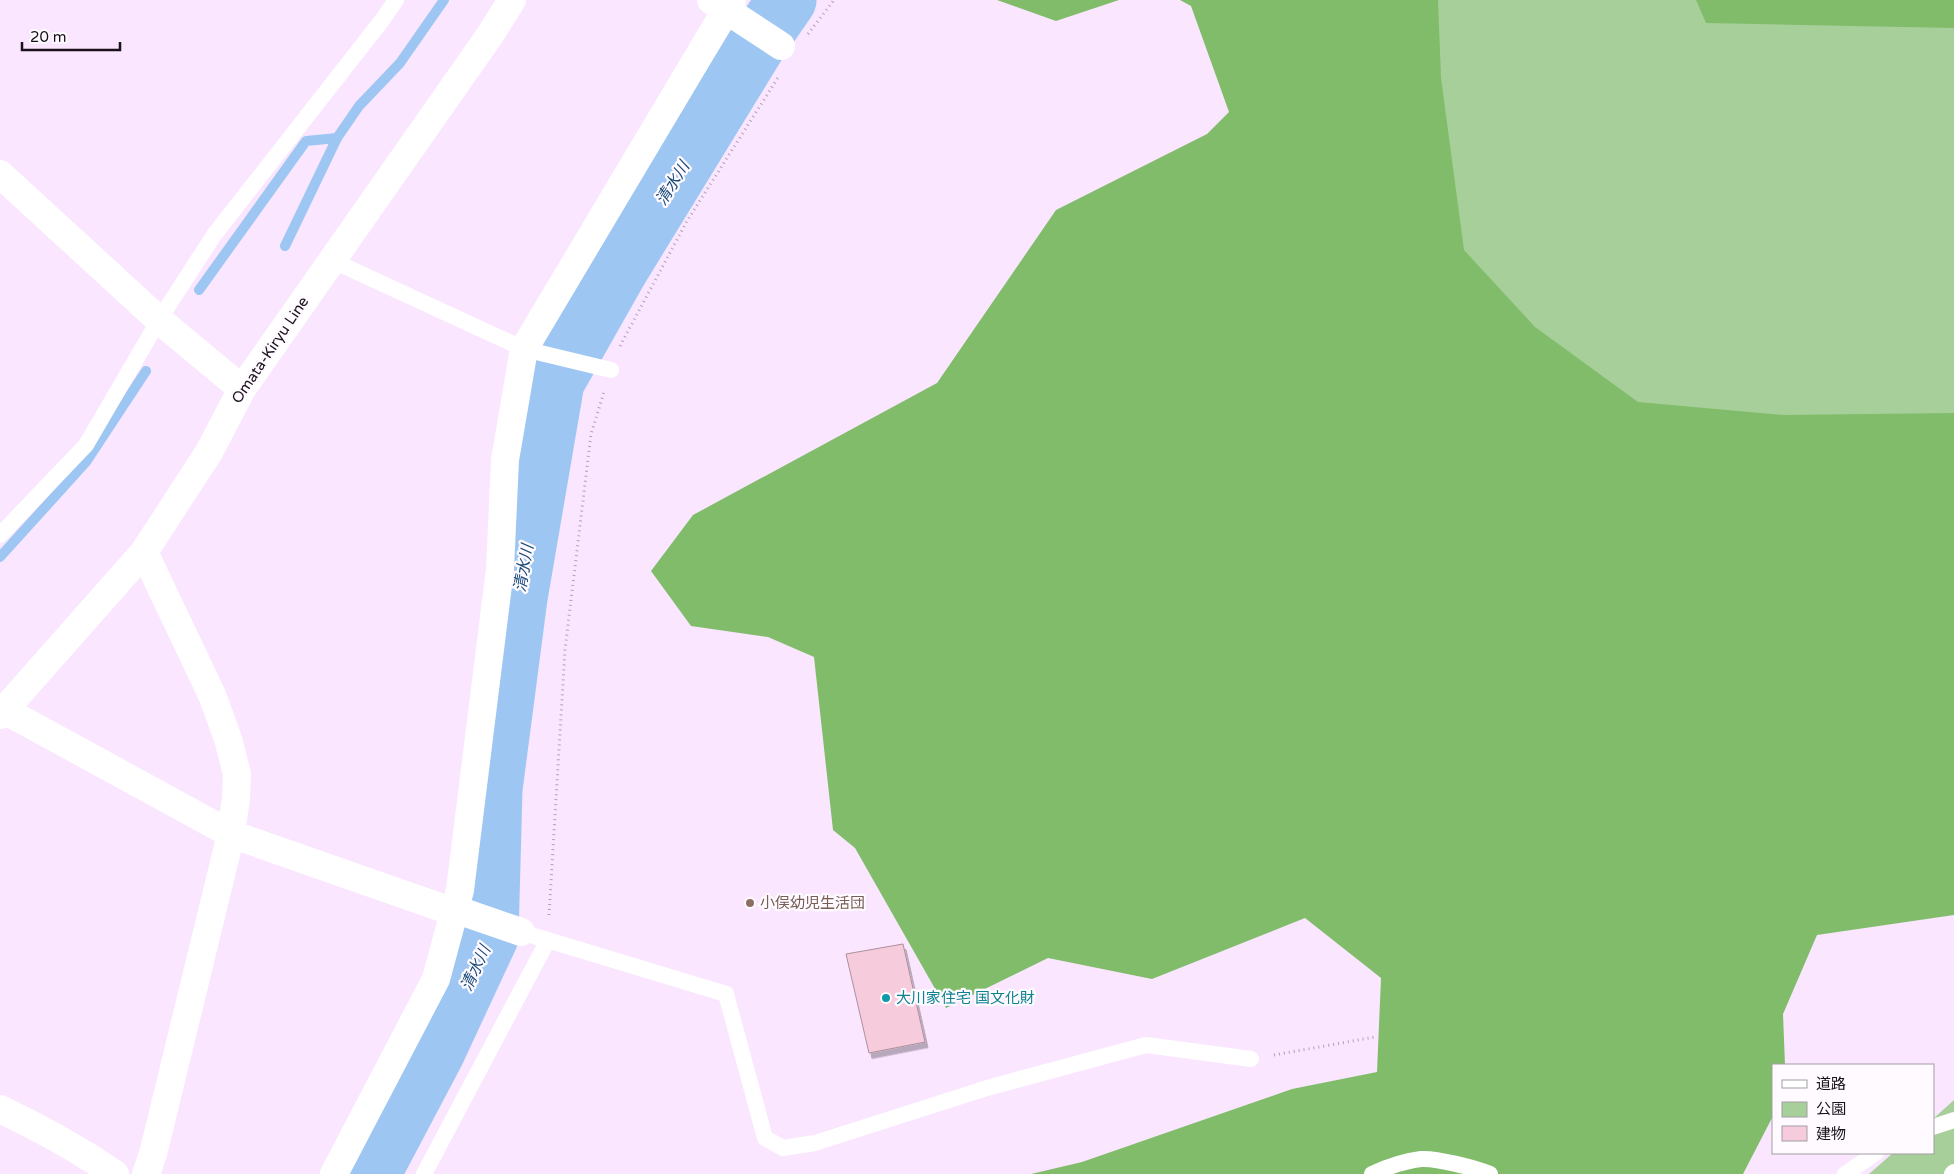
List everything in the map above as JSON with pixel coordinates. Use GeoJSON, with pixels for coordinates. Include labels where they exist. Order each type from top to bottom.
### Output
{"type":"FeatureCollection","features":[{"type":"Feature","properties":{"kind":"street","name":"Omata-Kiryu Line"},"geometry":{"type":"LineString","coordinates":[[2,713],[144,552],[209,452],[242,389],[490,35],[512,0]]}},
{"type":"Feature","properties":{"kind":"street"},"geometry":{"type":"LineString","coordinates":[[334,1174],[436,979],[459,912],[460,890],[500,569],[506,460],[534,352],[726,7],[788,49]]}},
{"type":"Feature","properties":{"kind":"street"},"geometry":{"type":"LineString","coordinates":[[0,174],[159,320],[242,389]]}},
{"type":"Feature","properties":{"kind":"street"},"geometry":{"type":"LineString","coordinates":[[144,552],[212,695],[228,739],[236,774],[236,798],[231,834],[153,1154],[146,1174]]}},
{"type":"Feature","properties":{"kind":"street"},"geometry":{"type":"LineString","coordinates":[[2,713],[231,834],[521,932]]}},
{"type":"Feature","properties":{"kind":"street"},"geometry":{"type":"LineString","coordinates":[[0,1109],[77,1150],[114,1174]]}},
{"type":"Feature","properties":{"kind":"lane"},"geometry":{"type":"LineString","coordinates":[[0,535],[86,445],[159,320],[214,235],[371,35],[396,0]]}},
{"type":"Feature","properties":{"kind":"lane"},"geometry":{"type":"LineString","coordinates":[[331,260],[534,352],[611,370]]}},
{"type":"Feature","properties":{"kind":"lane"},"geometry":{"type":"LineString","coordinates":[[521,932],[726,994],[765,1138],[783,1148],[815,1143],[986,1088],[1146,1045],[1251,1059]]}},
{"type":"Feature","properties":{"kind":"lane"},"geometry":{"type":"LineString","coordinates":[[424,1174],[548,940]]}},
{"type":"Feature","properties":{"kind":"lane"},"geometry":{"type":"LineString","coordinates":[[1934,1127],[1954,1120]]}},
{"type":"Feature","properties":{"kind":"lane"},"geometry":{"type":"LineString","coordinates":[[1846,1174],[1875,1154]]}},
{"type":"Feature","properties":{"kind":"lane"},"geometry":{"type":"LineString","coordinates":[[1372,1174],[1422,1159],[1470,1167],[1490,1174]]}},
{"type":"Feature","properties":{"kind":"path"},"geometry":{"type":"LineString","coordinates":[[548,940],[565,650],[590,434],[616,354],[687,222],[788,49],[834,0]]}},
{"type":"Feature","properties":{"kind":"path"},"geometry":{"type":"LineString","coordinates":[[1251,1059],[1375,1037]]}},
{"type":"Feature","properties":{"kind":"green space"},"geometry":{"type":"Polygon","coordinates":[[[997,0],[1119,0],[1056,21],[997,0]]]}},
{"type":"Feature","properties":{"kind":"green space"},"geometry":{"type":"Polygon","coordinates":[[[1180,0],[1438,0],[1441,78],[1464,250],[1535,327],[1638,402],[1784,415],[1954,413],[1954,915],[1817,935],[1783,1014],[1785,1064],[1772,1064],[1772,1118],[1743,1174],[1031,1174],[1082,1162],[1292,1089],[1377,1072],[1381,978],[1305,918],[1152,979],[1048,958],[946,1008],[855,848],[833,830],[814,657],[768,637],[691,626],[651,571],[693,515],[937,383],[1056,210],[1207,134],[1229,112],[1191,6],[1180,0]]]}},
{"type":"Feature","properties":{"kind":"green space"},"geometry":{"type":"Polygon","coordinates":[[[1391,0],[1954,0],[1954,590],[1500,439],[1391,0]]]}},
{"type":"Feature","properties":{"kind":"green space"},"geometry":{"type":"Polygon","coordinates":[[[1696,0],[1954,0],[1954,28],[1706,23],[1696,0]]]}},
{"type":"Feature","properties":{"kind":"green space"},"geometry":{"type":"Polygon","coordinates":[[[1954,1100],[1954,1174],[1869,1174],[1892,1154],[1934,1154],[1934,1118],[1954,1100]]]}},
{"type":"Feature","properties":{"kind":"building","name":"大川家住宅 国文化財"},"geometry":{"type":"Polygon","coordinates":[[[903,944],[925,1042],[869,1053],[846,954],[903,944]]]}},
{"type":"Feature","properties":{"kind":"waterway"},"geometry":{"type":"LineString","coordinates":[[285,246],[337,138],[359,106],[400,63],[444,0]]}},
{"type":"Feature","properties":{"kind":"waterway","name":"清水川"},"geometry":{"type":"LineString","coordinates":[[371,1174],[435,1053],[489,937],[493,789],[518,598],[555,382],[619,269],[758,42],[787,0]]}},
{"type":"Feature","properties":{"kind":"waterway"},"geometry":{"type":"LineString","coordinates":[[199,290],[306,141],[337,138]]}},
{"type":"Feature","properties":{"kind":"waterway"},"geometry":{"type":"LineString","coordinates":[[0,557],[86,462],[146,371]]}},
{"type":"Feature","properties":{"kind":"place","name":"小俣幼児生活団"},"geometry":{"type":"Point","coordinates":[750,903]}},
{"type":"Feature","properties":{"kind":"place","name":"大川家住宅 国文化財"},"geometry":{"type":"Point","coordinates":[886,998]}}]}
